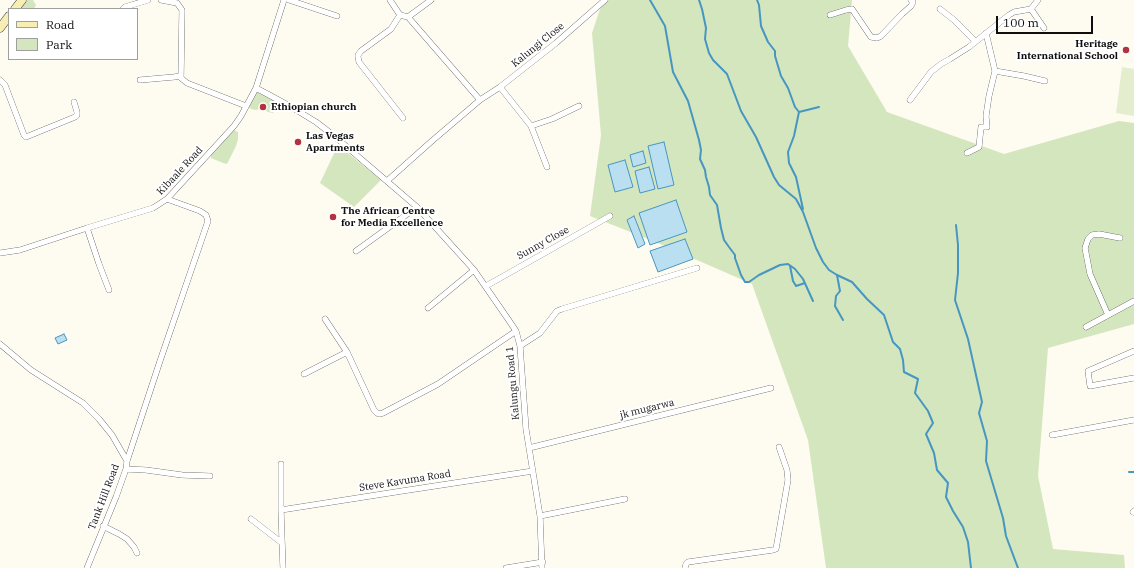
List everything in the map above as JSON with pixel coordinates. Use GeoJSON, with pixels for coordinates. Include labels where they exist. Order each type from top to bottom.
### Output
{"type":"FeatureCollection","features":[{"type":"Feature","properties":{"kind":"main road"},"geometry":{"type":"LineString","coordinates":[[16,8],[22,0]]}},
{"type":"Feature","properties":{"kind":"street"},"geometry":{"type":"LineString","coordinates":[[124,8],[148,0]]}},
{"type":"Feature","properties":{"kind":"street"},"geometry":{"type":"LineString","coordinates":[[161,0],[177,3],[182,10],[180,76],[182,80],[246,106]]}},
{"type":"Feature","properties":{"kind":"street","name":"Kibaale Road"},"geometry":{"type":"LineString","coordinates":[[0,254],[20,250],[153,208],[167,199],[234,126],[241,116],[256,88],[284,0]]}},
{"type":"Feature","properties":{"kind":"street"},"geometry":{"type":"LineString","coordinates":[[290,0],[337,16]]}},
{"type":"Feature","properties":{"kind":"street"},"geometry":{"type":"LineString","coordinates":[[390,0],[400,15],[408,17],[480,100]]}},
{"type":"Feature","properties":{"kind":"street"},"geometry":{"type":"LineString","coordinates":[[408,17],[431,0]]}},
{"type":"Feature","properties":{"kind":"street","name":"Kalungi Close"},"geometry":{"type":"LineString","coordinates":[[387,181],[480,100],[500,87],[556,43],[605,0]]}},
{"type":"Feature","properties":{"kind":"street"},"geometry":{"type":"LineString","coordinates":[[830,15],[852,9],[871,37],[878,38],[911,6],[913,2],[911,0]]}},
{"type":"Feature","properties":{"kind":"street"},"geometry":{"type":"LineString","coordinates":[[910,100],[931,72],[941,64],[1014,12],[1031,9],[1036,1]]}},
{"type":"Feature","properties":{"kind":"street"},"geometry":{"type":"LineString","coordinates":[[940,9],[954,20],[975,41]]}},
{"type":"Feature","properties":{"kind":"street"},"geometry":{"type":"LineString","coordinates":[[1031,9],[1044,28]]}},
{"type":"Feature","properties":{"kind":"street"},"geometry":{"type":"LineString","coordinates":[[400,15],[391,29],[361,51],[358,57],[360,62],[403,118]]}},
{"type":"Feature","properties":{"kind":"street"},"geometry":{"type":"LineString","coordinates":[[967,153],[979,147],[980,128],[987,127],[986,116],[994,71],[986,33]]}},
{"type":"Feature","properties":{"kind":"street"},"geometry":{"type":"LineString","coordinates":[[994,71],[1024,76],[1045,82]]}},
{"type":"Feature","properties":{"kind":"street"},"geometry":{"type":"LineString","coordinates":[[140,80],[180,76]]}},
{"type":"Feature","properties":{"kind":"street"},"geometry":{"type":"LineString","coordinates":[[0,80],[5,85],[26,137],[75,117],[77,112],[74,102]]}},
{"type":"Feature","properties":{"kind":"street"},"geometry":{"type":"LineString","coordinates":[[500,87],[531,126],[547,167]]}},
{"type":"Feature","properties":{"kind":"street","name":"Kalungu Road 1"},"geometry":{"type":"LineString","coordinates":[[256,88],[316,122],[333,134],[417,207],[474,270],[516,331],[520,346],[526,429],[540,516],[543,565]]}},
{"type":"Feature","properties":{"kind":"street"},"geometry":{"type":"LineString","coordinates":[[531,126],[552,119],[579,106]]}},
{"type":"Feature","properties":{"kind":"street"},"geometry":{"type":"LineString","coordinates":[[127,461],[208,221],[206,215],[200,211],[167,199]]}},
{"type":"Feature","properties":{"kind":"street"},"geometry":{"type":"LineString","coordinates":[[356,250],[417,207]]}},
{"type":"Feature","properties":{"kind":"street","name":"Sunny Close"},"geometry":{"type":"LineString","coordinates":[[486,286],[610,216]]}},
{"type":"Feature","properties":{"kind":"street"},"geometry":{"type":"LineString","coordinates":[[87,228],[109,290]]}},
{"type":"Feature","properties":{"kind":"street"},"geometry":{"type":"LineString","coordinates":[[1108,315],[1090,274],[1085,248],[1088,239],[1092,235],[1099,234],[1120,238]]}},
{"type":"Feature","properties":{"kind":"street"},"geometry":{"type":"LineString","coordinates":[[520,346],[540,333],[557,311],[697,268]]}},
{"type":"Feature","properties":{"kind":"street"},"geometry":{"type":"LineString","coordinates":[[428,308],[474,270]]}},
{"type":"Feature","properties":{"kind":"street"},"geometry":{"type":"LineString","coordinates":[[1086,327],[1134,301]]}},
{"type":"Feature","properties":{"kind":"street"},"geometry":{"type":"LineString","coordinates":[[325,319],[347,352],[374,410],[379,414],[438,384],[516,331]]}},
{"type":"Feature","properties":{"kind":"street","name":"Tank Hill Road"},"geometry":{"type":"LineString","coordinates":[[0,344],[31,370],[83,403],[112,435],[127,461],[126,469],[116,497],[87,568]]}},
{"type":"Feature","properties":{"kind":"street"},"geometry":{"type":"LineString","coordinates":[[1134,351],[1088,371],[1090,386],[1134,378]]}},
{"type":"Feature","properties":{"kind":"street"},"geometry":{"type":"LineString","coordinates":[[304,374],[347,352]]}},
{"type":"Feature","properties":{"kind":"street","name":"jk mugarwa"},"geometry":{"type":"LineString","coordinates":[[529,448],[770,388]]}},
{"type":"Feature","properties":{"kind":"street"},"geometry":{"type":"LineString","coordinates":[[1052,435],[1134,420]]}},
{"type":"Feature","properties":{"kind":"street"},"geometry":{"type":"LineString","coordinates":[[685,568],[688,562],[776,549],[788,480],[787,470],[779,447]]}},
{"type":"Feature","properties":{"kind":"street"},"geometry":{"type":"LineString","coordinates":[[281,464],[283,568]]}},
{"type":"Feature","properties":{"kind":"street"},"geometry":{"type":"LineString","coordinates":[[126,469],[182,475],[210,476]]}},
{"type":"Feature","properties":{"kind":"street","name":"Steve Kavuma Road"},"geometry":{"type":"LineString","coordinates":[[281,510],[402,490],[533,471]]}},
{"type":"Feature","properties":{"kind":"street"},"geometry":{"type":"LineString","coordinates":[[540,516],[625,499]]}},
{"type":"Feature","properties":{"kind":"street"},"geometry":{"type":"LineString","coordinates":[[251,519],[282,543]]}},
{"type":"Feature","properties":{"kind":"street"},"geometry":{"type":"LineString","coordinates":[[103,526],[127,539],[137,553]]}},
{"type":"Feature","properties":{"kind":"street"},"geometry":{"type":"LineString","coordinates":[[506,568],[543,565]]}},
{"type":"Feature","properties":{"kind":"green space"},"geometry":{"type":"Polygon","coordinates":[[[24,0],[33,0],[36,5],[34,8],[18,8],[24,0]]]}},
{"type":"Feature","properties":{"kind":"green space"},"geometry":{"type":"Polygon","coordinates":[[[603,0],[852,0],[848,46],[887,112],[1004,154],[1119,121],[1134,123],[1134,324],[1048,348],[1038,476],[1053,549],[1124,555],[1125,568],[826,568],[808,440],[752,284],[651,240],[590,216],[601,135],[592,33],[603,0]]]}},
{"type":"Feature","properties":{"kind":"green space"},"geometry":{"type":"Polygon","coordinates":[[[1122,67],[1134,69],[1134,116],[1116,113],[1122,67]]]}},
{"type":"Feature","properties":{"kind":"green space"},"geometry":{"type":"Polygon","coordinates":[[[256,92],[279,103],[273,113],[262,108],[256,110],[251,109],[248,106],[256,92]]]}},
{"type":"Feature","properties":{"kind":"green space"},"geometry":{"type":"Polygon","coordinates":[[[234,130],[238,132],[238,139],[227,164],[211,158],[211,154],[234,130]]]}},
{"type":"Feature","properties":{"kind":"green space"},"geometry":{"type":"Polygon","coordinates":[[[338,145],[381,180],[354,207],[320,183],[338,145]]]}},
{"type":"Feature","properties":{"kind":"water"},"geometry":{"type":"Polygon","coordinates":[[[664,142],[674,185],[658,189],[648,146],[664,142]]]}},
{"type":"Feature","properties":{"kind":"water"},"geometry":{"type":"Polygon","coordinates":[[[643,151],[646,163],[633,167],[630,155],[643,151]]]}},
{"type":"Feature","properties":{"kind":"water"},"geometry":{"type":"Polygon","coordinates":[[[625,160],[633,187],[615,192],[608,165],[625,160]]]}},
{"type":"Feature","properties":{"kind":"water"},"geometry":{"type":"Polygon","coordinates":[[[649,167],[655,189],[640,193],[635,171],[649,167]]]}},
{"type":"Feature","properties":{"kind":"water"},"geometry":{"type":"Polygon","coordinates":[[[676,200],[687,232],[650,245],[639,213],[676,200]]]}},
{"type":"Feature","properties":{"kind":"water"},"geometry":{"type":"Polygon","coordinates":[[[634,216],[645,244],[638,248],[627,220],[634,216]]]}},
{"type":"Feature","properties":{"kind":"water"},"geometry":{"type":"Polygon","coordinates":[[[685,239],[693,259],[658,272],[650,251],[685,239]]]}},
{"type":"Feature","properties":{"kind":"water"},"geometry":{"type":"Polygon","coordinates":[[[64,334],[67,340],[58,344],[55,338],[64,334]]]}},
{"type":"Feature","properties":{"kind":"waterway"},"geometry":{"type":"LineString","coordinates":[[650,0],[665,26],[673,72],[688,101],[699,140],[701,150],[700,159],[705,170],[710,195],[717,205],[724,240],[735,255],[741,275],[745,282],[749,282],[759,275],[780,265],[788,264],[795,269],[803,279],[813,301]]}},
{"type":"Feature","properties":{"kind":"waterway"},"geometry":{"type":"LineString","coordinates":[[699,0],[706,28],[705,39],[709,53],[713,60],[727,74],[741,111],[756,137],[774,177],[779,185],[796,199],[803,212],[816,248],[823,262],[829,270],[837,275],[840,291],[836,296],[835,306],[843,320]]}},
{"type":"Feature","properties":{"kind":"waterway"},"geometry":{"type":"LineString","coordinates":[[757,0],[759,5],[761,26],[768,42],[775,51],[781,76],[788,88],[795,107],[799,112]]}},
{"type":"Feature","properties":{"kind":"waterway"},"geometry":{"type":"LineString","coordinates":[[799,112],[819,107]]}},
{"type":"Feature","properties":{"kind":"waterway"},"geometry":{"type":"LineString","coordinates":[[799,112],[794,136],[788,152],[789,163],[796,177],[803,209]]}},
{"type":"Feature","properties":{"kind":"waterway"},"geometry":{"type":"LineString","coordinates":[[956,225],[958,273],[955,300],[968,339],[982,402],[979,413],[987,441],[986,461],[1003,518],[1006,536],[1018,568]]}},
{"type":"Feature","properties":{"kind":"waterway"},"geometry":{"type":"LineString","coordinates":[[790,266],[793,281],[796,286],[805,283]]}},
{"type":"Feature","properties":{"kind":"waterway"},"geometry":{"type":"LineString","coordinates":[[837,275],[852,282],[884,315],[893,342],[900,349],[904,372],[918,379],[915,393],[928,411],[933,423],[926,434],[934,453],[937,470],[948,483],[946,497],[963,527],[968,542],[971,568]]}},
{"type":"Feature","properties":{"kind":"waterway"},"geometry":{"type":"LineString","coordinates":[[1129,472],[1134,472]]}},
{"type":"Feature","properties":{"kind":"place","name":"Heritage International School"},"geometry":{"type":"Point","coordinates":[1126,50]}},
{"type":"Feature","properties":{"kind":"place","name":"Ethiopian church"},"geometry":{"type":"Point","coordinates":[263,107]}},
{"type":"Feature","properties":{"kind":"place","name":"Las Vegas Apartments"},"geometry":{"type":"Point","coordinates":[298,142]}},
{"type":"Feature","properties":{"kind":"place","name":"The African Centre for Media Excellence"},"geometry":{"type":"Point","coordinates":[333,217]}}]}
